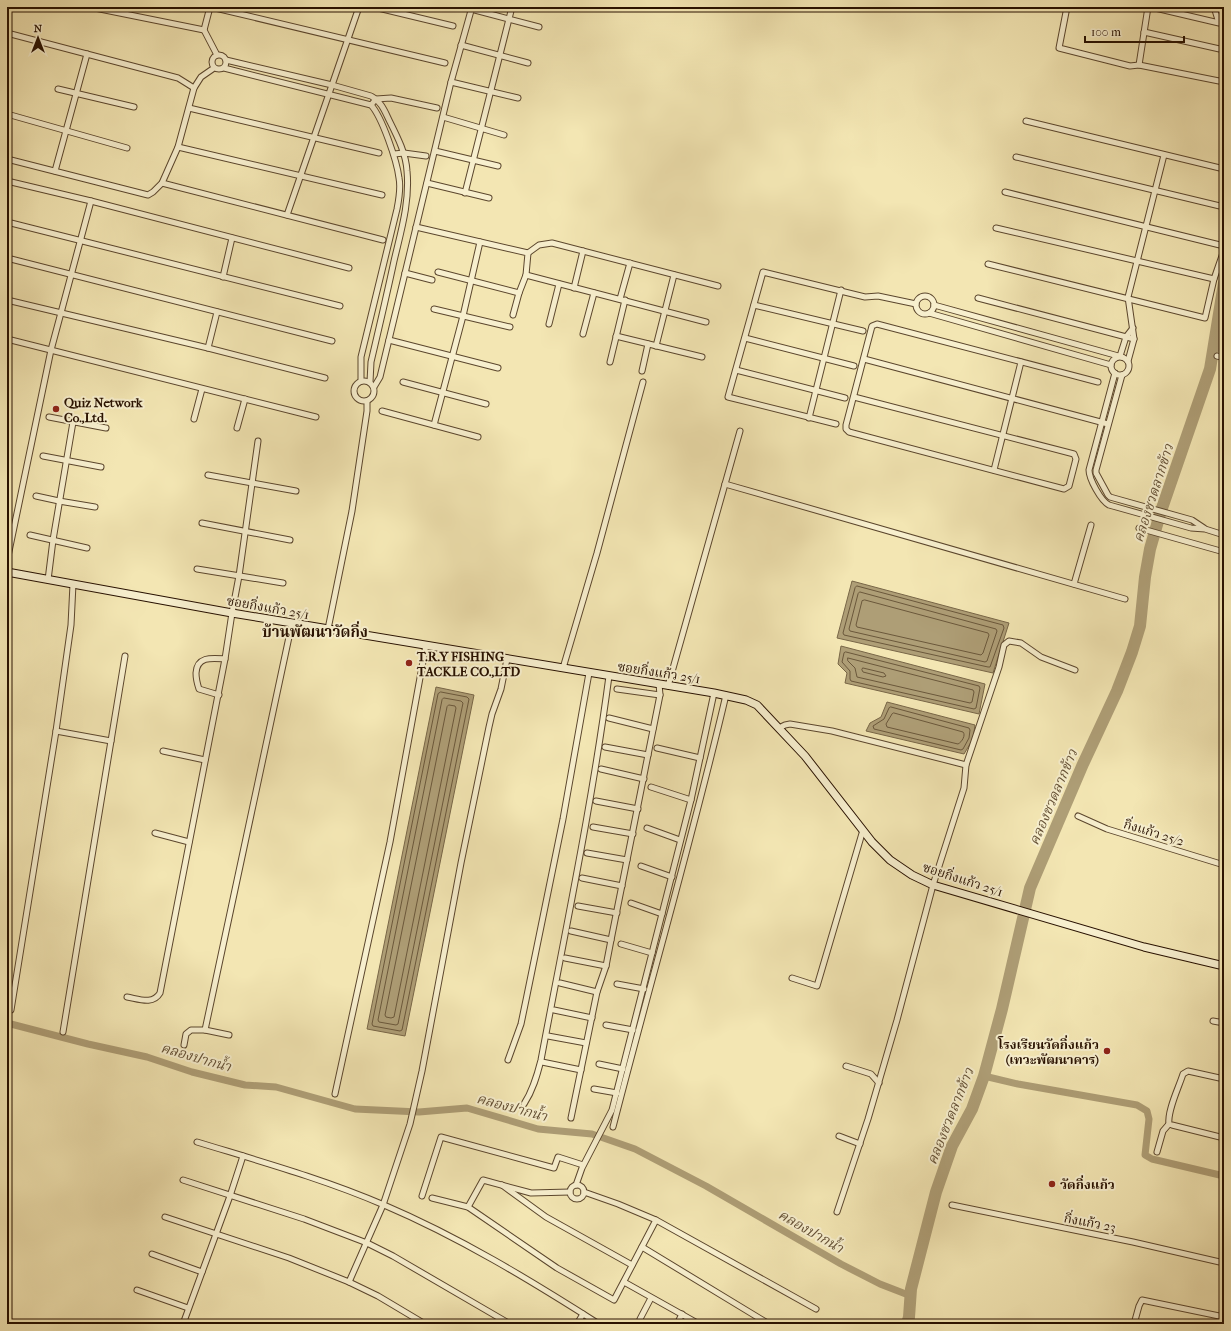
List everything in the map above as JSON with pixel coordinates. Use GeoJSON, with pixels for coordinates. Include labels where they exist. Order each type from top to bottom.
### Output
{"type":"FeatureCollection","features":[{"type":"Feature","properties":{"kind":"street"},"geometry":{"type":"LineString","coordinates":[[90,7],[204,30]]}},
{"type":"Feature","properties":{"kind":"street"},"geometry":{"type":"LineString","coordinates":[[217,55],[204,30],[211,7],[445,64]]}},
{"type":"Feature","properties":{"kind":"street"},"geometry":{"type":"LineString","coordinates":[[287,215],[359,7]]}},
{"type":"Feature","properties":{"kind":"street"},"geometry":{"type":"LineString","coordinates":[[374,7],[453,26]]}},
{"type":"Feature","properties":{"kind":"street"},"geometry":{"type":"LineString","coordinates":[[465,193],[512,7]]}},
{"type":"Feature","properties":{"kind":"street"},"geometry":{"type":"LineString","coordinates":[[1067,7],[1059,48],[1130,66],[1139,65],[1224,82]]}},
{"type":"Feature","properties":{"kind":"street"},"geometry":{"type":"LineString","coordinates":[[1139,65],[1144,32],[1150,7],[1220,22],[1214,7]]}},
{"type":"Feature","properties":{"kind":"street"},"geometry":{"type":"LineString","coordinates":[[372,384],[380,377],[436,150],[451,82],[472,8],[539,27]]}},
{"type":"Feature","properties":{"kind":"street"},"geometry":{"type":"LineString","coordinates":[[1144,32],[1224,50]]}},
{"type":"Feature","properties":{"kind":"street"},"geometry":{"type":"LineString","coordinates":[[7,33],[178,78],[194,88]]}},
{"type":"Feature","properties":{"kind":"street"},"geometry":{"type":"LineString","coordinates":[[461,45],[528,62]]}},
{"type":"Feature","properties":{"kind":"street"},"geometry":{"type":"LineString","coordinates":[[55,171],[87,54]]}},
{"type":"Feature","properties":{"kind":"street"},"geometry":{"type":"LineString","coordinates":[[214,68],[219,70],[224,68],[371,105],[382,124],[394,154],[400,178],[400,190],[397,209],[361,357],[361,381],[355,387],[354,394],[359,400],[367,401],[372,398],[375,392],[372,384],[371,362],[408,194],[407,169],[404,153],[382,105],[376,99],[363,93],[226,60],[223,56],[217,55]]}},
{"type":"Feature","properties":{"kind":"street"},"geometry":{"type":"LineString","coordinates":[[214,68],[212,60],[217,55]]}},
{"type":"Feature","properties":{"kind":"street"},"geometry":{"type":"LineString","coordinates":[[224,68],[227,63],[226,60]]}},
{"type":"Feature","properties":{"kind":"street"},"geometry":{"type":"LineString","coordinates":[[7,159],[148,195],[162,184],[178,147],[194,88],[201,77],[214,68]]}},
{"type":"Feature","properties":{"kind":"street"},"geometry":{"type":"LineString","coordinates":[[451,82],[518,98]]}},
{"type":"Feature","properties":{"kind":"street"},"geometry":{"type":"LineString","coordinates":[[58,89],[134,107]]}},
{"type":"Feature","properties":{"kind":"street"},"geometry":{"type":"LineString","coordinates":[[371,105],[376,99],[391,98],[437,108]]}},
{"type":"Feature","properties":{"kind":"street"},"geometry":{"type":"LineString","coordinates":[[189,108],[379,153]]}},
{"type":"Feature","properties":{"kind":"street"},"geometry":{"type":"LineString","coordinates":[[7,114],[66,132],[127,148]]}},
{"type":"Feature","properties":{"kind":"street"},"geometry":{"type":"LineString","coordinates":[[443,117],[504,135]]}},
{"type":"Feature","properties":{"kind":"street"},"geometry":{"type":"LineString","coordinates":[[1026,121],[1164,155],[1224,168]]}},
{"type":"Feature","properties":{"kind":"street"},"geometry":{"type":"LineString","coordinates":[[178,147],[382,195]]}},
{"type":"Feature","properties":{"kind":"street"},"geometry":{"type":"LineString","coordinates":[[436,150],[498,166]]}},
{"type":"Feature","properties":{"kind":"street"},"geometry":{"type":"LineString","coordinates":[[394,154],[404,153],[426,156]]}},
{"type":"Feature","properties":{"kind":"street"},"geometry":{"type":"LineString","coordinates":[[1164,155],[1136,261],[1128,298],[1134,339],[1128,361],[1128,371],[1122,375],[1096,473],[1108,495],[1119,500],[1192,520],[1205,529]]}},
{"type":"Feature","properties":{"kind":"street"},"geometry":{"type":"LineString","coordinates":[[1016,157],[1224,207]]}},
{"type":"Feature","properties":{"kind":"street"},"geometry":{"type":"LineString","coordinates":[[7,181],[91,201],[349,268]]}},
{"type":"Feature","properties":{"kind":"street"},"geometry":{"type":"LineString","coordinates":[[427,183],[488,198]]}},
{"type":"Feature","properties":{"kind":"street"},"geometry":{"type":"LineString","coordinates":[[162,184],[383,240]]}},
{"type":"Feature","properties":{"kind":"street"},"geometry":{"type":"LineString","coordinates":[[1004,192],[1224,246]]}},
{"type":"Feature","properties":{"kind":"street"},"geometry":{"type":"LineString","coordinates":[[7,562],[51,350],[91,201]]}},
{"type":"Feature","properties":{"kind":"street"},"geometry":{"type":"LineString","coordinates":[[7,222],[340,306]]}},
{"type":"Feature","properties":{"kind":"street"},"geometry":{"type":"LineString","coordinates":[[416,227],[528,253]]}},
{"type":"Feature","properties":{"kind":"street"},"geometry":{"type":"LineString","coordinates":[[996,228],[1214,280]]}},
{"type":"Feature","properties":{"kind":"street"},"geometry":{"type":"LineString","coordinates":[[223,277],[232,238]]}},
{"type":"Feature","properties":{"kind":"street"},"geometry":{"type":"LineString","coordinates":[[434,425],[463,316],[480,242]]}},
{"type":"Feature","properties":{"kind":"street"},"geometry":{"type":"LineString","coordinates":[[513,315],[526,275],[528,253],[539,245],[546,243],[552,243],[718,286]]}},
{"type":"Feature","properties":{"kind":"street"},"geometry":{"type":"LineString","coordinates":[[988,264],[1205,318],[1214,280],[1224,250]]}},
{"type":"Feature","properties":{"kind":"street"},"geometry":{"type":"LineString","coordinates":[[387,251],[396,253]]}},
{"type":"Feature","properties":{"kind":"street"},"geometry":{"type":"LineString","coordinates":[[574,288],[583,251]]}},
{"type":"Feature","properties":{"kind":"street"},"geometry":{"type":"LineString","coordinates":[[7,258],[332,341]]}},
{"type":"Feature","properties":{"kind":"street"},"geometry":{"type":"LineString","coordinates":[[610,362],[630,264]]}},
{"type":"Feature","properties":{"kind":"street"},"geometry":{"type":"LineString","coordinates":[[438,272],[519,293]]}},
{"type":"Feature","properties":{"kind":"street"},"geometry":{"type":"LineString","coordinates":[[836,424],[728,397],[763,272],[865,297],[878,296],[916,304]]}},
{"type":"Feature","properties":{"kind":"street"},"geometry":{"type":"LineString","coordinates":[[405,273],[432,280]]}},
{"type":"Feature","properties":{"kind":"street"},"geometry":{"type":"LineString","coordinates":[[526,275],[706,322]]}},
{"type":"Feature","properties":{"kind":"street"},"geometry":{"type":"LineString","coordinates":[[656,346],[674,275]]}},
{"type":"Feature","properties":{"kind":"street"},"geometry":{"type":"LineString","coordinates":[[549,324],[559,284]]}},
{"type":"Feature","properties":{"kind":"street"},"geometry":{"type":"LineString","coordinates":[[809,418],[841,290]]}},
{"type":"Feature","properties":{"kind":"street"},"geometry":{"type":"LineString","coordinates":[[583,334],[594,293]]}},
{"type":"Feature","properties":{"kind":"street"},"geometry":{"type":"LineString","coordinates":[[929,313],[933,310],[934,305],[931,298],[924,296],[920,297],[916,304],[916,308],[924,314],[929,313],[1111,365]]}},
{"type":"Feature","properties":{"kind":"street"},"geometry":{"type":"LineString","coordinates":[[978,298],[1134,339]]}},
{"type":"Feature","properties":{"kind":"street"},"geometry":{"type":"LineString","coordinates":[[7,300],[208,348],[325,378]]}},
{"type":"Feature","properties":{"kind":"street"},"geometry":{"type":"LineString","coordinates":[[754,305],[863,331]]}},
{"type":"Feature","properties":{"kind":"street"},"geometry":{"type":"LineString","coordinates":[[934,305],[1121,357],[1128,361]]}},
{"type":"Feature","properties":{"kind":"street"},"geometry":{"type":"LineString","coordinates":[[434,308],[510,327]]}},
{"type":"Feature","properties":{"kind":"street"},"geometry":{"type":"LineString","coordinates":[[208,348],[217,312]]}},
{"type":"Feature","properties":{"kind":"street"},"geometry":{"type":"LineString","coordinates":[[854,396],[1074,454],[1076,459],[1069,486],[1064,489],[848,432],[846,425],[872,326],[877,324],[1098,382]]}},
{"type":"Feature","properties":{"kind":"street"},"geometry":{"type":"LineString","coordinates":[[1121,357],[1126,337],[1133,328]]}},
{"type":"Feature","properties":{"kind":"street"},"geometry":{"type":"LineString","coordinates":[[1028,341],[1031,332]]}},
{"type":"Feature","properties":{"kind":"street"},"geometry":{"type":"LineString","coordinates":[[616,336],[702,357]]}},
{"type":"Feature","properties":{"kind":"street"},"geometry":{"type":"LineString","coordinates":[[745,338],[854,366]]}},
{"type":"Feature","properties":{"kind":"street"},"geometry":{"type":"LineString","coordinates":[[7,339],[316,417]]}},
{"type":"Feature","properties":{"kind":"street"},"geometry":{"type":"LineString","coordinates":[[365,339],[376,342]]}},
{"type":"Feature","properties":{"kind":"street"},"geometry":{"type":"LineString","coordinates":[[389,340],[498,368]]}},
{"type":"Feature","properties":{"kind":"street"},"geometry":{"type":"LineString","coordinates":[[642,371],[648,344]]}},
{"type":"Feature","properties":{"kind":"street"},"geometry":{"type":"LineString","coordinates":[[1217,356],[1224,358]]}},
{"type":"Feature","properties":{"kind":"street"},"geometry":{"type":"LineString","coordinates":[[1121,357],[1115,358],[1111,365],[1115,374],[1101,422],[1089,474],[1103,500],[1109,505],[1164,521],[1191,528],[1205,529],[1224,535]]}},
{"type":"Feature","properties":{"kind":"street"},"geometry":{"type":"LineString","coordinates":[[864,359],[1012,397],[1108,424]]}},
{"type":"Feature","properties":{"kind":"street"},"geometry":{"type":"LineString","coordinates":[[994,470],[1022,362]]}},
{"type":"Feature","properties":{"kind":"street"},"geometry":{"type":"LineString","coordinates":[[736,370],[845,398]]}},
{"type":"Feature","properties":{"kind":"street"},"geometry":{"type":"LineString","coordinates":[[1115,374],[1122,375]]}},
{"type":"Feature","properties":{"kind":"street"},"geometry":{"type":"LineString","coordinates":[[361,381],[367,381],[372,384]]}},
{"type":"Feature","properties":{"kind":"street"},"geometry":{"type":"LineString","coordinates":[[403,382],[486,404]]}},
{"type":"Feature","properties":{"kind":"street"},"geometry":{"type":"LineString","coordinates":[[563,668],[598,553],[643,382]]}},
{"type":"Feature","properties":{"kind":"street"},"geometry":{"type":"LineString","coordinates":[[194,419],[202,389]]}},
{"type":"Feature","properties":{"kind":"street"},"geometry":{"type":"LineString","coordinates":[[237,428],[245,399]]}},
{"type":"Feature","properties":{"kind":"street"},"geometry":{"type":"LineString","coordinates":[[328,629],[352,511],[368,411],[367,401]]}},
{"type":"Feature","properties":{"kind":"street"},"geometry":{"type":"LineString","coordinates":[[382,411],[478,437]]}},
{"type":"Feature","properties":{"kind":"street"},"geometry":{"type":"LineString","coordinates":[[49,417],[106,428]]}},
{"type":"Feature","properties":{"kind":"street"},"geometry":{"type":"LineString","coordinates":[[48,580],[59,501],[73,422]]}},
{"type":"Feature","properties":{"kind":"street"},"geometry":{"type":"LineString","coordinates":[[668,686],[740,431]]}},
{"type":"Feature","properties":{"kind":"street"},"geometry":{"type":"LineString","coordinates":[[127,997],[152,1000],[157,998],[160,993],[219,695],[246,531],[258,441]]}},
{"type":"Feature","properties":{"kind":"street"},"geometry":{"type":"LineString","coordinates":[[43,456],[101,467]]}},
{"type":"Feature","properties":{"kind":"street"},"geometry":{"type":"LineString","coordinates":[[208,475],[296,491]]}},
{"type":"Feature","properties":{"kind":"street"},"geometry":{"type":"LineString","coordinates":[[725,484],[1124,599]]}},
{"type":"Feature","properties":{"kind":"street"},"geometry":{"type":"LineString","coordinates":[[36,496],[95,507]]}},
{"type":"Feature","properties":{"kind":"street"},"geometry":{"type":"LineString","coordinates":[[1117,507],[1119,500]]}},
{"type":"Feature","properties":{"kind":"street"},"geometry":{"type":"LineString","coordinates":[[202,522],[290,540]]}},
{"type":"Feature","properties":{"kind":"street"},"geometry":{"type":"LineString","coordinates":[[1074,584],[1091,525]]}},
{"type":"Feature","properties":{"kind":"street"},"geometry":{"type":"LineString","coordinates":[[1141,528],[1224,552]]}},
{"type":"Feature","properties":{"kind":"street"},"geometry":{"type":"LineString","coordinates":[[30,535],[87,548]]}},
{"type":"Feature","properties":{"kind":"street"},"geometry":{"type":"LineString","coordinates":[[197,569],[283,583]]}},
{"type":"Feature","properties":{"kind":"street","name":"ซอยกิ่งแก้ว 25/1"},"geometry":{"type":"LineString","coordinates":[[7,572],[232,613],[726,695],[746,700],[757,705],[779,728],[822,777],[872,842],[901,869],[933,885],[1144,947],[1224,966]]}},
{"type":"Feature","properties":{"kind":"street"},"geometry":{"type":"LineString","coordinates":[[11,1010],[56,731],[71,625],[73,584]]}},
{"type":"Feature","properties":{"kind":"street"},"geometry":{"type":"LineString","coordinates":[[205,1030],[292,623]]}},
{"type":"Feature","properties":{"kind":"street"},"geometry":{"type":"LineString","coordinates":[[837,1212],[860,1144],[933,885],[964,788],[966,765],[1005,643],[1013,640],[1022,643],[1041,656],[1075,670]]}},
{"type":"Feature","properties":{"kind":"street"},"geometry":{"type":"LineString","coordinates":[[335,1094],[390,842],[426,645]]}},
{"type":"Feature","properties":{"kind":"street"},"geometry":{"type":"LineString","coordinates":[[63,1032],[125,656]]}},
{"type":"Feature","properties":{"kind":"street"},"geometry":{"type":"LineString","coordinates":[[219,695],[211,694],[199,689],[196,682],[197,668],[199,663],[211,658],[225,660]]}},
{"type":"Feature","properties":{"kind":"street"},"geometry":{"type":"LineString","coordinates":[[349,1282],[383,1205],[410,1124],[422,1071],[464,848],[492,714],[501,689],[507,659]]}},
{"type":"Feature","properties":{"kind":"street"},"geometry":{"type":"LineString","coordinates":[[508,1060],[521,1024],[563,819],[589,672]]}},
{"type":"Feature","properties":{"kind":"street"},"geometry":{"type":"LineString","coordinates":[[524,1104],[535,1083],[541,1060],[589,812],[600,747],[609,676]]}},
{"type":"Feature","properties":{"kind":"street"},"geometry":{"type":"LineString","coordinates":[[571,1118],[597,992],[606,966],[617,913],[660,695],[659,684]]}},
{"type":"Feature","properties":{"kind":"street"},"geometry":{"type":"LineString","coordinates":[[617,689],[660,695]]}},
{"type":"Feature","properties":{"kind":"street"},"geometry":{"type":"LineString","coordinates":[[570,1192],[576,1185],[582,1167],[612,1110],[617,1093],[691,800],[714,693]]}},
{"type":"Feature","properties":{"kind":"street"},"geometry":{"type":"LineString","coordinates":[[613,1128],[635,1039],[682,870],[726,695]]}},
{"type":"Feature","properties":{"kind":"street"},"geometry":{"type":"LineString","coordinates":[[609,718],[653,729]]}},
{"type":"Feature","properties":{"kind":"street"},"geometry":{"type":"LineString","coordinates":[[779,728],[790,724],[832,731],[966,765]]}},
{"type":"Feature","properties":{"kind":"street"},"geometry":{"type":"LineString","coordinates":[[56,731],[111,741]]}},
{"type":"Feature","properties":{"kind":"street"},"geometry":{"type":"LineString","coordinates":[[605,747],[648,755]]}},
{"type":"Feature","properties":{"kind":"street"},"geometry":{"type":"LineString","coordinates":[[657,748],[700,758]]}},
{"type":"Feature","properties":{"kind":"street"},"geometry":{"type":"LineString","coordinates":[[163,751],[205,760]]}},
{"type":"Feature","properties":{"kind":"street"},"geometry":{"type":"LineString","coordinates":[[601,769],[644,779]]}},
{"type":"Feature","properties":{"kind":"street"},"geometry":{"type":"LineString","coordinates":[[651,787],[691,800]]}},
{"type":"Feature","properties":{"kind":"street"},"geometry":{"type":"LineString","coordinates":[[596,801],[638,809]]}},
{"type":"Feature","properties":{"kind":"street","name":"กิ่งแก้ว 25/2"},"geometry":{"type":"LineString","coordinates":[[1078,816],[1107,829],[1224,865]]}},
{"type":"Feature","properties":{"kind":"street"},"geometry":{"type":"LineString","coordinates":[[593,827],[633,834]]}},
{"type":"Feature","properties":{"kind":"street"},"geometry":{"type":"LineString","coordinates":[[647,828],[680,840]]}},
{"type":"Feature","properties":{"kind":"street"},"geometry":{"type":"LineString","coordinates":[[792,978],[817,986],[863,830]]}},
{"type":"Feature","properties":{"kind":"street"},"geometry":{"type":"LineString","coordinates":[[155,833],[189,842]]}},
{"type":"Feature","properties":{"kind":"street"},"geometry":{"type":"LineString","coordinates":[[587,853],[627,860]]}},
{"type":"Feature","properties":{"kind":"street"},"geometry":{"type":"LineString","coordinates":[[641,866],[672,877]]}},
{"type":"Feature","properties":{"kind":"street"},"geometry":{"type":"LineString","coordinates":[[582,878],[622,886]]}},
{"type":"Feature","properties":{"kind":"street"},"geometry":{"type":"LineString","coordinates":[[631,903],[662,914]]}},
{"type":"Feature","properties":{"kind":"street"},"geometry":{"type":"LineString","coordinates":[[578,906],[617,913]]}},
{"type":"Feature","properties":{"kind":"street"},"geometry":{"type":"LineString","coordinates":[[571,931],[611,940]]}},
{"type":"Feature","properties":{"kind":"street"},"geometry":{"type":"LineString","coordinates":[[622,944],[652,953]]}},
{"type":"Feature","properties":{"kind":"street"},"geometry":{"type":"LineString","coordinates":[[565,958],[606,966]]}},
{"type":"Feature","properties":{"kind":"street"},"geometry":{"type":"LineString","coordinates":[[560,983],[597,992]]}},
{"type":"Feature","properties":{"kind":"street"},"geometry":{"type":"LineString","coordinates":[[617,984],[644,989]]}},
{"type":"Feature","properties":{"kind":"street"},"geometry":{"type":"LineString","coordinates":[[554,1010],[592,1018]]}},
{"type":"Feature","properties":{"kind":"street"},"geometry":{"type":"LineString","coordinates":[[1213,1021],[1224,1024]]}},
{"type":"Feature","properties":{"kind":"street"},"geometry":{"type":"LineString","coordinates":[[606,1025],[632,1030]]}},
{"type":"Feature","properties":{"kind":"street"},"geometry":{"type":"LineString","coordinates":[[184,1045],[188,1032],[194,1029],[230,1035]]}},
{"type":"Feature","properties":{"kind":"street"},"geometry":{"type":"LineString","coordinates":[[548,1036],[586,1043]]}},
{"type":"Feature","properties":{"kind":"street"},"geometry":{"type":"LineString","coordinates":[[542,1062],[581,1070]]}},
{"type":"Feature","properties":{"kind":"street"},"geometry":{"type":"LineString","coordinates":[[599,1064],[623,1069]]}},
{"type":"Feature","properties":{"kind":"street"},"geometry":{"type":"LineString","coordinates":[[846,1066],[871,1074],[878,1083]]}},
{"type":"Feature","properties":{"kind":"street"},"geometry":{"type":"LineString","coordinates":[[1157,1152],[1163,1131],[1169,1124],[1170,1112],[1183,1074],[1188,1071],[1224,1079]]}},
{"type":"Feature","properties":{"kind":"street"},"geometry":{"type":"LineString","coordinates":[[594,1089],[617,1093]]}},
{"type":"Feature","properties":{"kind":"street"},"geometry":{"type":"LineString","coordinates":[[1169,1124],[1224,1138]]}},
{"type":"Feature","properties":{"kind":"street"},"geometry":{"type":"LineString","coordinates":[[839,1136],[860,1144]]}},
{"type":"Feature","properties":{"kind":"street"},"geometry":{"type":"LineString","coordinates":[[422,1196],[440,1137],[554,1168],[558,1157],[582,1167]]}},
{"type":"Feature","properties":{"kind":"street"},"geometry":{"type":"LineString","coordinates":[[197,1142],[333,1186],[383,1205],[457,1240],[599,1324]]}},
{"type":"Feature","properties":{"kind":"street"},"geometry":{"type":"LineString","coordinates":[[183,1324],[230,1196],[242,1156]]}},
{"type":"Feature","properties":{"kind":"street"},"geometry":{"type":"LineString","coordinates":[[183,1180],[304,1219],[367,1243],[393,1256],[510,1324]]}},
{"type":"Feature","properties":{"kind":"street"},"geometry":{"type":"LineString","coordinates":[[468,1207],[484,1180],[531,1193],[570,1192]]}},
{"type":"Feature","properties":{"kind":"street"},"geometry":{"type":"LineString","coordinates":[[502,1185],[546,1217],[632,1265]]}},
{"type":"Feature","properties":{"kind":"street"},"geometry":{"type":"LineString","coordinates":[[576,1185],[581,1187],[584,1192],[656,1220],[816,1309]]}},
{"type":"Feature","properties":{"kind":"street"},"geometry":{"type":"LineString","coordinates":[[570,1192],[572,1197],[577,1199],[582,1197],[584,1192]]}},
{"type":"Feature","properties":{"kind":"street"},"geometry":{"type":"LineString","coordinates":[[432,1198],[468,1207],[557,1268],[614,1300],[656,1220]]}},
{"type":"Feature","properties":{"kind":"street","name":"กิ่งแก้ว 23"},"geometry":{"type":"LineString","coordinates":[[952,1205],[1133,1242],[1224,1263]]}},
{"type":"Feature","properties":{"kind":"street"},"geometry":{"type":"LineString","coordinates":[[166,1217],[289,1258],[349,1282],[378,1296],[425,1324]]}},
{"type":"Feature","properties":{"kind":"street"},"geometry":{"type":"LineString","coordinates":[[642,1247],[769,1324]]}},
{"type":"Feature","properties":{"kind":"street"},"geometry":{"type":"LineString","coordinates":[[152,1254],[202,1272]]}},
{"type":"Feature","properties":{"kind":"street"},"geometry":{"type":"LineString","coordinates":[[624,1282],[699,1324]]}},
{"type":"Feature","properties":{"kind":"street"},"geometry":{"type":"LineString","coordinates":[[137,1290],[188,1308]]}},
{"type":"Feature","properties":{"kind":"street"},"geometry":{"type":"LineString","coordinates":[[640,1319],[652,1298]]}},
{"type":"Feature","properties":{"kind":"street"},"geometry":{"type":"LineString","coordinates":[[1134,1324],[1142,1300],[1224,1317]]}},
{"type":"Feature","properties":{"kind":"street"},"geometry":{"type":"LineString","coordinates":[[577,1324],[583,1314]]}},
{"type":"Feature","properties":{"kind":"street"},"geometry":{"type":"LineString","coordinates":[[677,1324],[682,1314]]}},
{"type":"Feature","properties":{"kind":"water"},"geometry":{"type":"Polygon","coordinates":[[[852,581],[1009,623],[993,673],[837,638],[852,581]]]}},
{"type":"Feature","properties":{"kind":"water"},"geometry":{"type":"Polygon","coordinates":[[[841,646],[985,684],[979,714],[845,683],[847,673],[838,664],[841,646]]]}},
{"type":"Feature","properties":{"kind":"water"},"geometry":{"type":"Polygon","coordinates":[[[436,687],[474,695],[405,1036],[367,1029],[436,687]]]}},
{"type":"Feature","properties":{"kind":"water"},"geometry":{"type":"Polygon","coordinates":[[[887,702],[975,725],[973,739],[964,754],[866,731],[870,723],[881,717],[887,702]]]}},
{"type":"Feature","properties":{"kind":"waterway","name":"คลองชวดลากข้าว"},"geometry":{"type":"LineString","coordinates":[[907,1324],[911,1289],[936,1192],[952,1146],[972,1109],[984,1076],[1002,1009],[1030,888],[1083,764],[1117,691],[1140,626],[1145,577],[1150,549],[1160,514],[1210,369],[1224,283]]}},
{"type":"Feature","properties":{"kind":"waterway","name":"คลองปากน้ำ"},"geometry":{"type":"LineString","coordinates":[[7,1023],[88,1044],[147,1057],[192,1072],[245,1085],[276,1087],[355,1109],[419,1112],[467,1108],[538,1129],[592,1134],[635,1149],[706,1186],[841,1264],[880,1284],[911,1296]]}},
{"type":"Feature","properties":{"kind":"waterway"},"geometry":{"type":"LineString","coordinates":[[984,1076],[1018,1084],[1137,1105],[1147,1111],[1149,1119],[1145,1155],[1152,1159],[1224,1176]]}},
{"type":"Feature","properties":{"kind":"place","name":"Quiz Network Co.,Ltd."},"geometry":{"type":"Point","coordinates":[56,409]}},
{"type":"Feature","properties":{"kind":"place","name":"T.R.Y FISHING TACKLE CO.,LTD"},"geometry":{"type":"Point","coordinates":[409,663]}},
{"type":"Feature","properties":{"kind":"place","name":"โรงเรียนวัดกิ่งแก้ว (เทวะพัฒนาคาร)"},"geometry":{"type":"Point","coordinates":[1107,1051]}},
{"type":"Feature","properties":{"kind":"place","name":"วัดกิ่งแก้ว"},"geometry":{"type":"Point","coordinates":[1052,1184]}},
{"type":"Feature","properties":{"kind":"district","name":"บ้านพัฒนาวัดกิ่ง"},"geometry":{"type":"Point","coordinates":[315,632]}}]}
